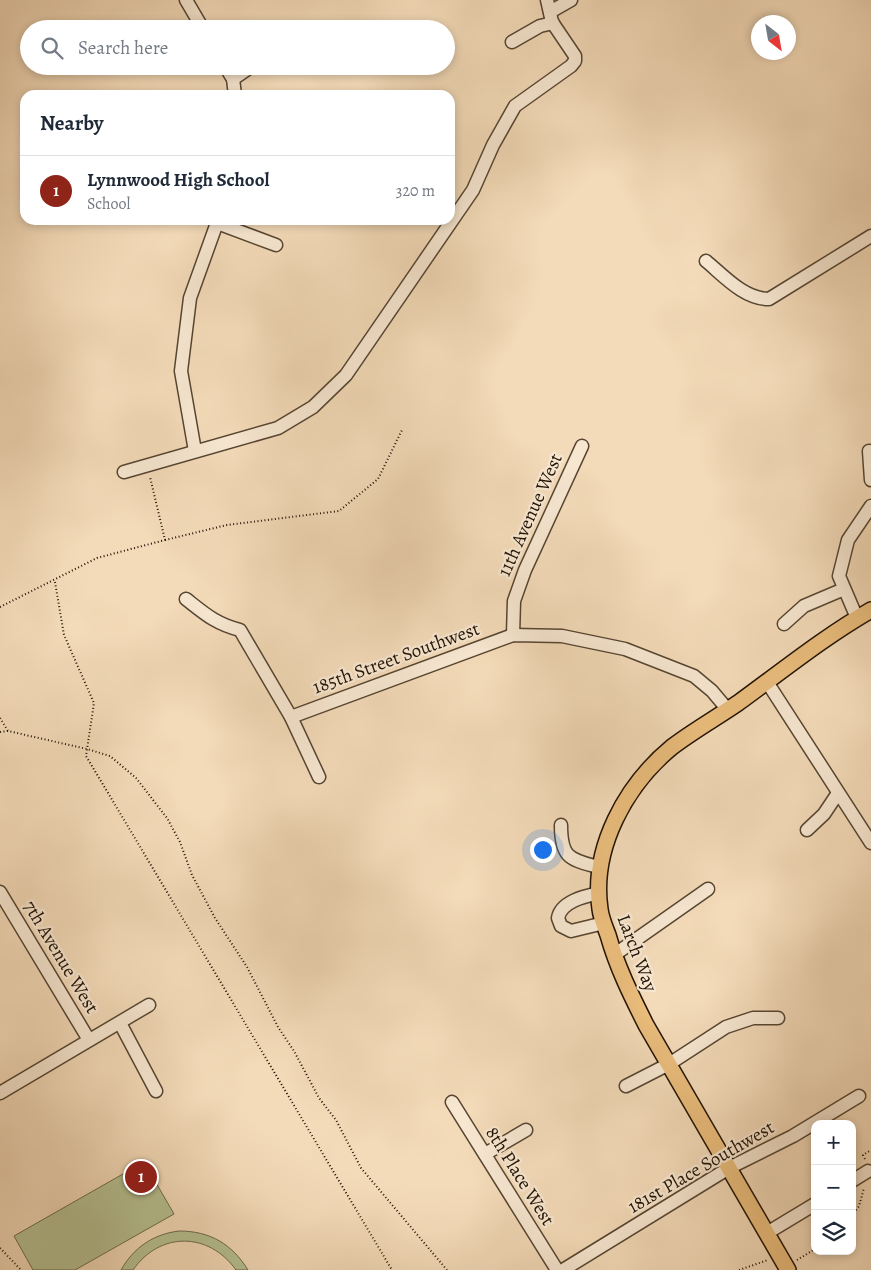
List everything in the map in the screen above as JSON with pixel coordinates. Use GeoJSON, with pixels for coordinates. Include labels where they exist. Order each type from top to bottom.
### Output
{"type":"FeatureCollection","features":[{"type":"Feature","properties":{"kind":"main road","name":"Larch Way"},"geometry":{"type":"LineString","coordinates":[[785,1265],[627,989],[600,910],[601,868],[612,824],[645,774],[673,747],[728,710],[812,648],[871,610]]}},
{"type":"Feature","properties":{"kind":"street"},"geometry":{"type":"LineString","coordinates":[[186,0],[198,20]]}},
{"type":"Feature","properties":{"kind":"street"},"geometry":{"type":"LineString","coordinates":[[512,42],[540,26],[550,12],[571,0]]}},
{"type":"Feature","properties":{"kind":"street"},"geometry":{"type":"LineString","coordinates":[[455,216],[473,190],[492,146],[515,106],[571,66],[575,61],[550,12]]}},
{"type":"Feature","properties":{"kind":"street"},"geometry":{"type":"LineString","coordinates":[[230,75],[234,90]]}},
{"type":"Feature","properties":{"kind":"street"},"geometry":{"type":"LineString","coordinates":[[232,79],[238,75]]}},
{"type":"Feature","properties":{"kind":"street"},"geometry":{"type":"LineString","coordinates":[[196,451],[181,371],[190,298],[217,225]]}},
{"type":"Feature","properties":{"kind":"street"},"geometry":{"type":"LineString","coordinates":[[228,225],[276,245]]}},
{"type":"Feature","properties":{"kind":"street"},"geometry":{"type":"LineString","coordinates":[[124,472],[278,428],[313,407],[346,375],[449,225]]}},
{"type":"Feature","properties":{"kind":"street"},"geometry":{"type":"LineString","coordinates":[[706,261],[743,291],[758,299],[769,299],[871,236]]}},
{"type":"Feature","properties":{"kind":"street","name":"11th Avenue West"},"geometry":{"type":"LineString","coordinates":[[513,635],[514,601],[525,570],[582,446]]}},
{"type":"Feature","properties":{"kind":"street"},"geometry":{"type":"LineString","coordinates":[[869,451],[871,480]]}},
{"type":"Feature","properties":{"kind":"street"},"geometry":{"type":"LineString","coordinates":[[856,618],[839,576],[848,540],[871,506]]}},
{"type":"Feature","properties":{"kind":"street"},"geometry":{"type":"LineString","coordinates":[[784,624],[804,606],[844,589]]}},
{"type":"Feature","properties":{"kind":"street"},"geometry":{"type":"LineString","coordinates":[[186,599],[224,626],[240,630],[292,717],[319,777]]}},
{"type":"Feature","properties":{"kind":"street"},"geometry":{"type":"LineString","coordinates":[[513,635],[562,636],[625,649],[694,676],[712,691],[728,710]]}},
{"type":"Feature","properties":{"kind":"street","name":"185th Street Southwest"},"geometry":{"type":"LineString","coordinates":[[292,717],[513,635]]}},
{"type":"Feature","properties":{"kind":"street"},"geometry":{"type":"LineString","coordinates":[[767,682],[871,843]]}},
{"type":"Feature","properties":{"kind":"street"},"geometry":{"type":"LineString","coordinates":[[807,830],[824,814],[838,792]]}},
{"type":"Feature","properties":{"kind":"street"},"geometry":{"type":"LineString","coordinates":[[561,824],[563,848],[567,853],[572,858],[601,868]]}},
{"type":"Feature","properties":{"kind":"street"},"geometry":{"type":"LineString","coordinates":[[614,955],[708,889]]}},
{"type":"Feature","properties":{"kind":"street","name":"7th Avenue West"},"geometry":{"type":"LineString","coordinates":[[0,892],[89,1040]]}},
{"type":"Feature","properties":{"kind":"street"},"geometry":{"type":"LineString","coordinates":[[600,893],[576,900],[560,911],[558,918],[561,926],[571,931],[604,923]]}},
{"type":"Feature","properties":{"kind":"street"},"geometry":{"type":"LineString","coordinates":[[0,1093],[149,1005]]}},
{"type":"Feature","properties":{"kind":"street"},"geometry":{"type":"LineString","coordinates":[[626,1086],[669,1064],[726,1027],[753,1018],[778,1018]]}},
{"type":"Feature","properties":{"kind":"street"},"geometry":{"type":"LineString","coordinates":[[120,1022],[156,1091]]}},
{"type":"Feature","properties":{"kind":"street","name":"181st Place Southwest"},"geometry":{"type":"LineString","coordinates":[[563,1270],[729,1168],[793,1136],[859,1096]]}},
{"type":"Feature","properties":{"kind":"street","name":"8th Place West"},"geometry":{"type":"LineString","coordinates":[[452,1102],[557,1270]]}},
{"type":"Feature","properties":{"kind":"street"},"geometry":{"type":"LineString","coordinates":[[485,1154],[526,1130]]}},
{"type":"Feature","properties":{"kind":"street"},"geometry":{"type":"LineString","coordinates":[[856,1178],[868,1171]]}},
{"type":"Feature","properties":{"kind":"street"},"geometry":{"type":"LineString","coordinates":[[766,1232],[811,1206]]}},
{"type":"Feature","properties":{"kind":"path"},"geometry":{"type":"LineString","coordinates":[[0,607],[98,558],[227,525],[339,511],[378,480],[402,430]]}},
{"type":"Feature","properties":{"kind":"path"},"geometry":{"type":"LineString","coordinates":[[146,465],[165,540]]}},
{"type":"Feature","properties":{"kind":"path"},"geometry":{"type":"LineString","coordinates":[[55,582],[64,635],[94,703],[86,756],[392,1270]]}},
{"type":"Feature","properties":{"kind":"path"},"geometry":{"type":"LineString","coordinates":[[0,718],[8,731]]}},
{"type":"Feature","properties":{"kind":"path"},"geometry":{"type":"LineString","coordinates":[[0,732],[8,731],[110,756],[136,778],[167,818],[180,842],[192,875],[215,918],[248,966],[278,1027],[294,1051],[319,1098],[336,1120],[361,1168],[447,1270]]}},
{"type":"Feature","properties":{"kind":"path"},"geometry":{"type":"LineString","coordinates":[[0,1248],[21,1270]]}},
{"type":"Feature","properties":{"kind":"path"},"geometry":{"type":"LineString","coordinates":[[739,1270],[785,1265],[811,1251]]}},
{"type":"Feature","properties":{"kind":"green space"},"geometry":{"type":"Polygon","coordinates":[[[144,1162],[174,1214],[75,1270],[33,1270],[14,1236],[144,1162]]]}},
{"type":"Feature","properties":{"kind":"green space"},"geometry":{"type":"Polygon","coordinates":[[[179,1231],[201,1233],[219,1241],[235,1253],[248,1270],[236,1270],[225,1257],[212,1248],[199,1243],[185,1241],[170,1243],[157,1248],[144,1257],[133,1270],[121,1270],[138,1248],[161,1235],[179,1231]]]}},
{"type":"Feature","properties":{"kind":"place","name":"Lynnwood High School"},"geometry":{"type":"Point","coordinates":[141,1177]}}]}
